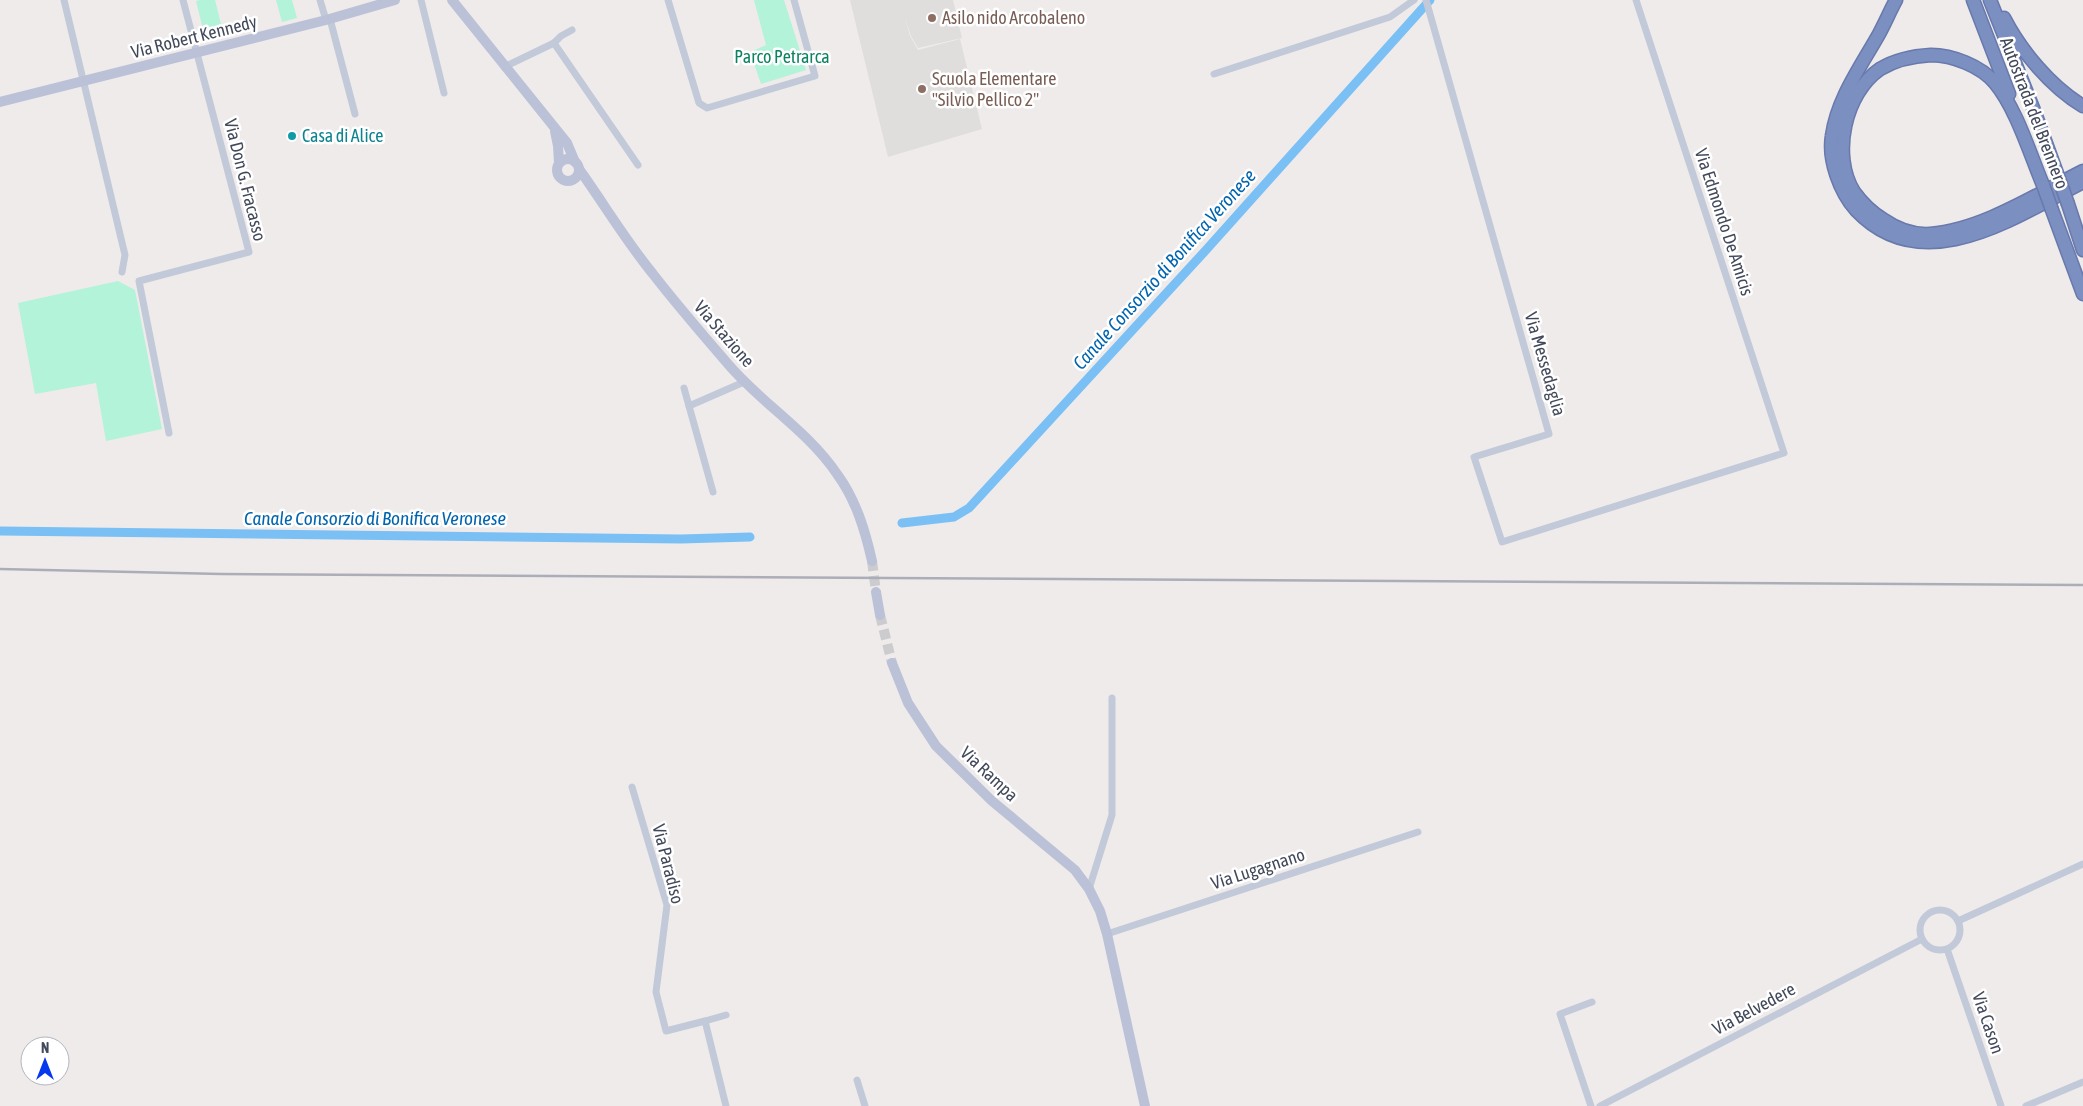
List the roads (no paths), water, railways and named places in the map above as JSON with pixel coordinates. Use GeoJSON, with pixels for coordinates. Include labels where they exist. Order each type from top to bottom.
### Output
{"type":"FeatureCollection","features":[{"type":"Feature","properties":{"kind":"highway"},"geometry":{"type":"LineString","coordinates":[[1896,0],[1880,32],[1848,86],[1831,137],[1834,171],[1847,200],[1866,221],[1892,235],[1912,241],[1934,243],[1955,240],[1978,234],[2083,182]]}},
{"type":"Feature","properties":{"kind":"highway","name":"Autostrada del Brennero"},"geometry":{"type":"LineString","coordinates":[[1973,0],[2083,294]]}},
{"type":"Feature","properties":{"kind":"highway","name":"Autostrada del Brennero"},"geometry":{"type":"LineString","coordinates":[[1990,0],[2035,113],[2083,250]]}},
{"type":"Feature","properties":{"kind":"highway"},"geometry":{"type":"LineString","coordinates":[[1994,0],[2010,28],[2040,68],[2064,95],[2083,106]]}},
{"type":"Feature","properties":{"kind":"highway"},"geometry":{"type":"LineString","coordinates":[[2043,185],[2006,96],[1994,81],[1979,70],[1958,60],[1940,55],[1923,55],[1907,58],[1880,69],[1858,93],[1850,110],[1842,137],[1843,163],[1853,191],[1872,212],[1891,225],[1911,232],[1928,234],[1968,226],[2003,211],[2083,171]]}},
{"type":"Feature","properties":{"kind":"street"},"geometry":{"type":"LineString","coordinates":[[64,0],[125,255],[122,272]]}},
{"type":"Feature","properties":{"kind":"street","name":"Via Don G. Fracasso"},"geometry":{"type":"LineString","coordinates":[[169,433],[139,281],[249,252],[183,0]]}},
{"type":"Feature","properties":{"kind":"street"},"geometry":{"type":"LineString","coordinates":[[320,0],[328,19],[355,114]]}},
{"type":"Feature","properties":{"kind":"street","name":"Via Robert Kennedy"},"geometry":{"type":"LineString","coordinates":[[0,102],[396,0]]}},
{"type":"Feature","properties":{"kind":"street"},"geometry":{"type":"LineString","coordinates":[[421,0],[444,93]]}},
{"type":"Feature","properties":{"kind":"street","name":"Via Stazione"},"geometry":{"type":"LineString","coordinates":[[452,0],[567,143],[577,165],[652,274],[744,382],[815,447],[837,473],[851,496],[861,519],[872,561]]}},
{"type":"Feature","properties":{"kind":"street"},"geometry":{"type":"LineString","coordinates":[[668,0],[699,103],[707,108],[815,76],[794,0]]}},
{"type":"Feature","properties":{"kind":"street"},"geometry":{"type":"LineString","coordinates":[[1214,74],[1390,17],[1414,0]]}},
{"type":"Feature","properties":{"kind":"street","name":"Via Messedaglia"},"geometry":{"type":"LineString","coordinates":[[1426,0],[1549,434],[1474,457],[1502,542],[1784,452]]}},
{"type":"Feature","properties":{"kind":"street","name":"Via Edmondo De Amicis"},"geometry":{"type":"LineString","coordinates":[[1636,0],[1784,452]]}},
{"type":"Feature","properties":{"kind":"street"},"geometry":{"type":"LineString","coordinates":[[504,67],[554,43],[561,36],[572,30]]}},
{"type":"Feature","properties":{"kind":"street"},"geometry":{"type":"LineString","coordinates":[[554,43],[638,165]]}},
{"type":"Feature","properties":{"kind":"street","name":"Via Stazione"},"geometry":{"type":"LineString","coordinates":[[554,128],[558,146],[559,163],[557,170],[560,177],[571,180],[602,202]]}},
{"type":"Feature","properties":{"kind":"street"},"geometry":{"type":"LineString","coordinates":[[559,163],[565,159],[577,165],[577,176],[571,180]]}},
{"type":"Feature","properties":{"kind":"street"},"geometry":{"type":"LineString","coordinates":[[689,406],[744,382]]}},
{"type":"Feature","properties":{"kind":"street"},"geometry":{"type":"LineString","coordinates":[[684,388],[713,492]]}},
{"type":"Feature","properties":{"kind":"street"},"geometry":{"type":"LineString","coordinates":[[876,592],[880,615]]}},
{"type":"Feature","properties":{"kind":"street","name":"Via Rampa"},"geometry":{"type":"LineString","coordinates":[[892,663],[908,703],[936,746],[992,801],[1075,870],[1089,888],[1100,911],[1107,934],[1145,1106]]}},
{"type":"Feature","properties":{"kind":"street"},"geometry":{"type":"LineString","coordinates":[[1089,888],[1112,815],[1112,698]]}},
{"type":"Feature","properties":{"kind":"street","name":"Via Paradiso"},"geometry":{"type":"LineString","coordinates":[[632,787],[666,905],[656,992],[666,1031],[705,1021]]}},
{"type":"Feature","properties":{"kind":"street","name":"Via Lugagnano"},"geometry":{"type":"LineString","coordinates":[[1107,934],[1418,832]]}},
{"type":"Feature","properties":{"kind":"street"},"geometry":{"type":"LineString","coordinates":[[1958,921],[2083,864]]}},
{"type":"Feature","properties":{"kind":"street"},"geometry":{"type":"LineString","coordinates":[[1942,910],[1954,915],[1958,921],[1960,934],[1957,941],[1947,949],[1935,950],[1922,939],[1920,925],[1928,914],[1942,910]]}},
{"type":"Feature","properties":{"kind":"street","name":"Via Belvedere"},"geometry":{"type":"LineString","coordinates":[[1600,1106],[1922,939]]}},
{"type":"Feature","properties":{"kind":"street","name":"Via Cason"},"geometry":{"type":"LineString","coordinates":[[1947,949],[2000,1106]]}},
{"type":"Feature","properties":{"kind":"street"},"geometry":{"type":"LineString","coordinates":[[1591,1106],[1560,1014],[1592,1002]]}},
{"type":"Feature","properties":{"kind":"street"},"geometry":{"type":"LineString","coordinates":[[726,1015],[705,1021],[726,1106]]}},
{"type":"Feature","properties":{"kind":"street"},"geometry":{"type":"LineString","coordinates":[[857,1080],[865,1106]]}},
{"type":"Feature","properties":{"kind":"street"},"geometry":{"type":"LineString","coordinates":[[2026,1106],[2083,1082]]}},
{"type":"Feature","properties":{"kind":"waterway","name":"Canale Consorzio di Bonifica Veronese"},"geometry":{"type":"LineString","coordinates":[[902,523],[954,517],[969,508],[1206,250],[1430,0]]}},
{"type":"Feature","properties":{"kind":"waterway","name":"Canale Consorzio di Bonifica Veronese"},"geometry":{"type":"LineString","coordinates":[[0,531],[681,539],[750,537]]}},
{"type":"Feature","properties":{"kind":"tunnel"},"geometry":{"type":"LineString","coordinates":[[872,561],[876,592]]}},
{"type":"Feature","properties":{"kind":"tunnel"},"geometry":{"type":"LineString","coordinates":[[880,615],[892,663]]}},
{"type":"Feature","properties":{"kind":"railway"},"geometry":{"type":"LineString","coordinates":[[0,569],[221,574],[2083,585]]}},
{"type":"Feature","properties":{"kind":"place","name":"Asilo nido Arcobaleno"},"geometry":{"type":"Point","coordinates":[932,18]}},
{"type":"Feature","properties":{"kind":"place","name":"Scuola Elementare \"Silvio Pellico 2\""},"geometry":{"type":"Point","coordinates":[922,89]}},
{"type":"Feature","properties":{"kind":"place","name":"Casa di Alice"},"geometry":{"type":"Point","coordinates":[292,136]}},
{"type":"Feature","properties":{"kind":"park label","name":"Parco Petrarca"},"geometry":{"type":"Point","coordinates":[782,57]}}]}
